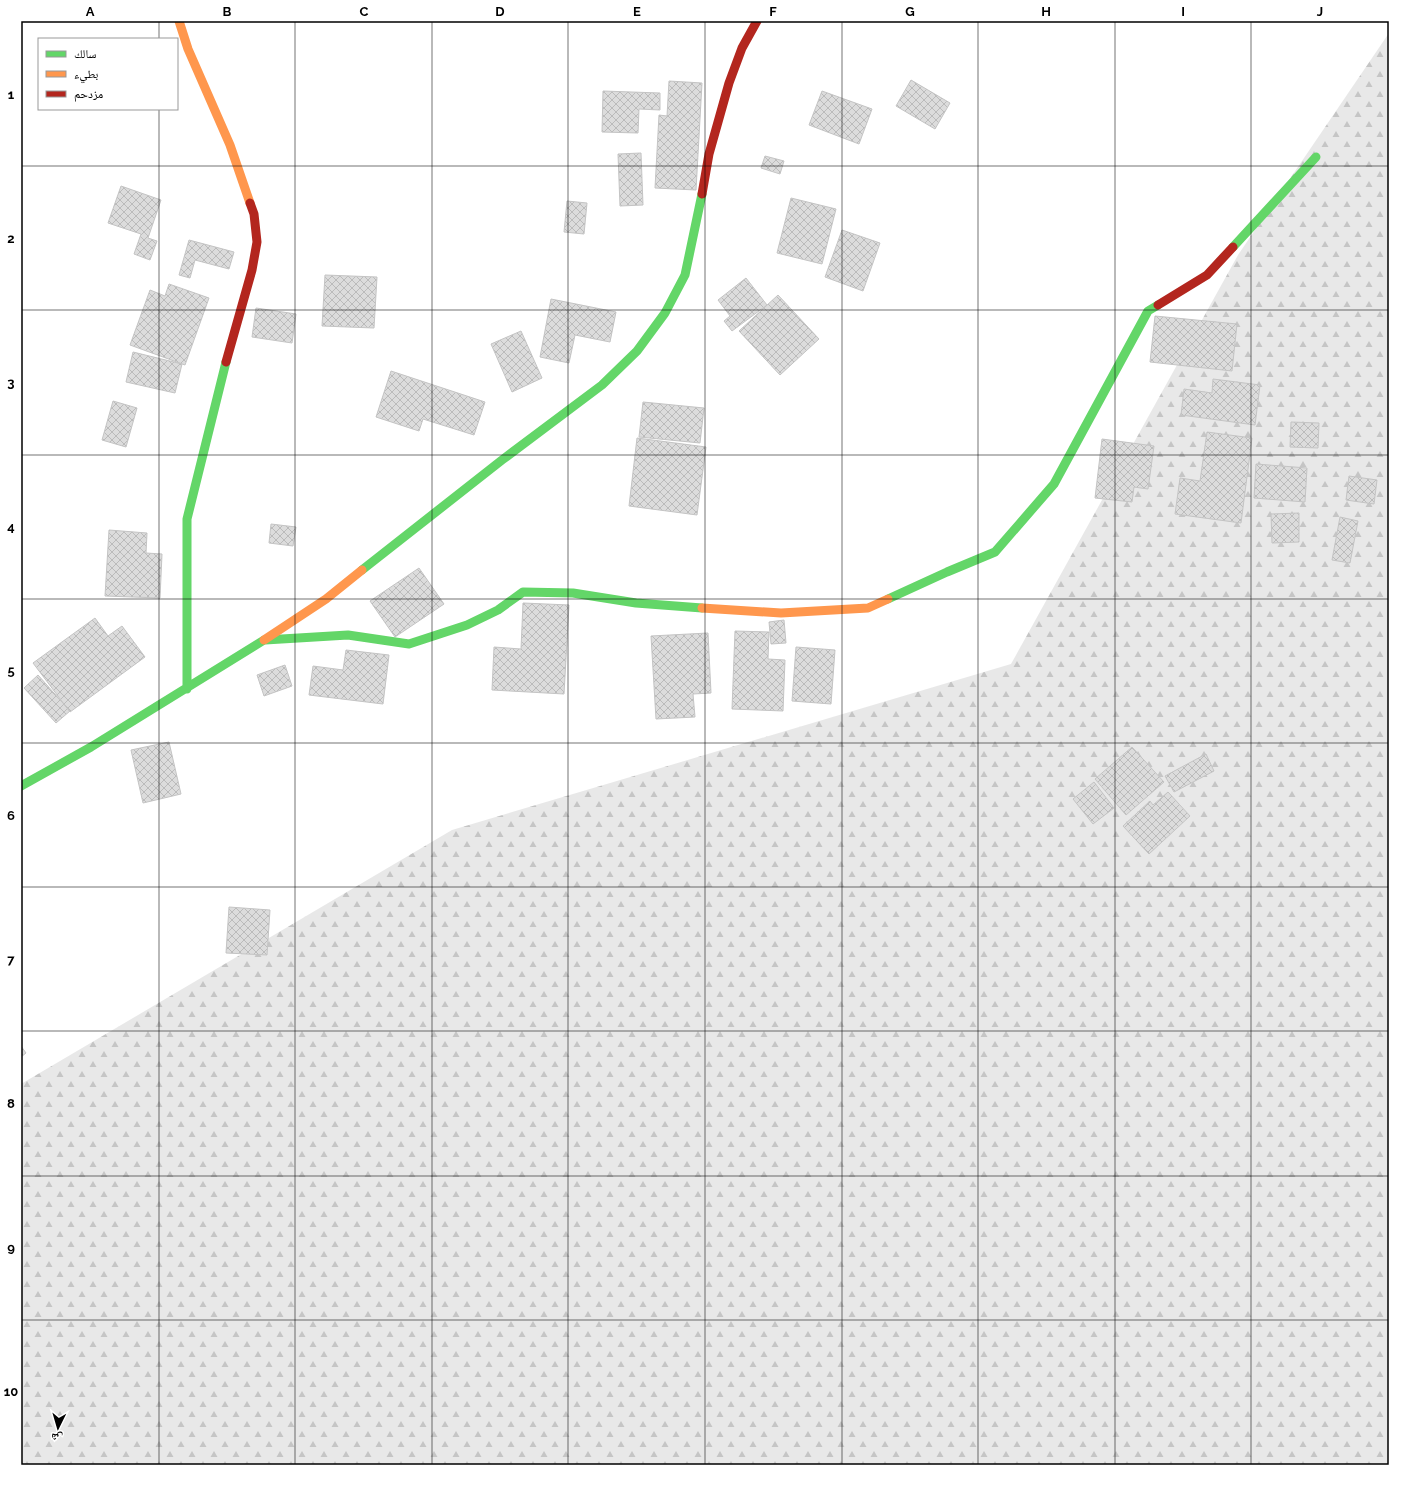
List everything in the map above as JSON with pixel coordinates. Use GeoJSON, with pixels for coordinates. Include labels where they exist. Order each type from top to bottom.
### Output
{"type":"FeatureCollection","features":[{"type":"Feature","properties":{"kind":"street"},"geometry":{"type":"LineString","coordinates":[[179,21],[188,49],[230,145],[254,214],[257,242],[252,270],[222,377],[187,519],[187,689]]}},
{"type":"Feature","properties":{"kind":"street"},"geometry":{"type":"LineString","coordinates":[[21,786],[187,689],[326,600],[502,460],[602,385],[637,351],[665,314],[685,276],[699,212],[709,154],[729,83],[742,48],[758,21]]}},
{"type":"Feature","properties":{"kind":"street"},"geometry":{"type":"LineString","coordinates":[[265,640],[348,635],[409,644],[467,625],[498,610],[523,592],[573,593],[636,603],[781,613],[868,608],[946,572],[995,552],[1054,484],[1148,311],[1207,276],[1316,157]]}},
{"type":"Feature","properties":{"kind":"green space"},"geometry":{"type":"Polygon","coordinates":[[[1389,33],[1389,1465],[21,1465],[21,1084],[452,830],[1011,664],[1238,255],[1389,33]]]}},
{"type":"Feature","properties":{"kind":"building"},"geometry":{"type":"Polygon","coordinates":[[[911,80],[950,103],[935,129],[896,106],[911,80]]]}},
{"type":"Feature","properties":{"kind":"building"},"geometry":{"type":"Polygon","coordinates":[[[669,81],[702,83],[696,190],[655,188],[659,115],[667,116],[669,81]]]}},
{"type":"Feature","properties":{"kind":"building"},"geometry":{"type":"Polygon","coordinates":[[[603,91],[660,93],[660,110],[639,109],[638,133],[602,132],[603,91]]]}},
{"type":"Feature","properties":{"kind":"building"},"geometry":{"type":"Polygon","coordinates":[[[822,91],[872,109],[859,144],[809,125],[822,91]]]}},
{"type":"Feature","properties":{"kind":"building"},"geometry":{"type":"Polygon","coordinates":[[[641,153],[643,205],[620,206],[618,154],[641,153]]]}},
{"type":"Feature","properties":{"kind":"building"},"geometry":{"type":"Polygon","coordinates":[[[765,156],[784,161],[780,174],[761,168],[765,156]]]}},
{"type":"Feature","properties":{"kind":"building"},"geometry":{"type":"Polygon","coordinates":[[[121,186],[161,200],[148,238],[157,241],[150,260],[134,254],[141,234],[108,223],[121,186]]]}},
{"type":"Feature","properties":{"kind":"building"},"geometry":{"type":"Polygon","coordinates":[[[791,198],[836,209],[822,264],[777,253],[791,198]]]}},
{"type":"Feature","properties":{"kind":"building"},"geometry":{"type":"Polygon","coordinates":[[[567,201],[587,203],[584,234],[564,232],[567,201]]]}},
{"type":"Feature","properties":{"kind":"building"},"geometry":{"type":"Polygon","coordinates":[[[842,230],[880,243],[863,291],[825,277],[842,230]]]}},
{"type":"Feature","properties":{"kind":"building"},"geometry":{"type":"Polygon","coordinates":[[[189,240],[234,252],[229,269],[195,260],[190,278],[179,275],[189,240]]]}},
{"type":"Feature","properties":{"kind":"building"},"geometry":{"type":"Polygon","coordinates":[[[325,275],[377,277],[374,328],[322,326],[325,275]]]}},
{"type":"Feature","properties":{"kind":"building"},"geometry":{"type":"Polygon","coordinates":[[[746,278],[767,305],[732,331],[724,321],[730,316],[718,300],[746,278]]]}},
{"type":"Feature","properties":{"kind":"building"},"geometry":{"type":"Polygon","coordinates":[[[169,284],[209,298],[185,365],[130,345],[150,290],[165,296],[169,284]]]}},
{"type":"Feature","properties":{"kind":"building"},"geometry":{"type":"Polygon","coordinates":[[[778,295],[819,339],[780,375],[739,331],[778,295]]]}},
{"type":"Feature","properties":{"kind":"building"},"geometry":{"type":"Polygon","coordinates":[[[551,299],[616,312],[610,342],[575,335],[569,363],[540,357],[551,299]]]}},
{"type":"Feature","properties":{"kind":"building"},"geometry":{"type":"Polygon","coordinates":[[[256,308],[296,314],[292,343],[252,337],[256,308]]]}},
{"type":"Feature","properties":{"kind":"building"},"geometry":{"type":"Polygon","coordinates":[[[1155,316],[1237,324],[1232,371],[1150,362],[1155,316]]]}},
{"type":"Feature","properties":{"kind":"building"},"geometry":{"type":"Polygon","coordinates":[[[521,331],[542,378],[512,392],[491,344],[521,331]]]}},
{"type":"Feature","properties":{"kind":"building"},"geometry":{"type":"Polygon","coordinates":[[[133,352],[182,364],[175,393],[126,382],[133,352]]]}},
{"type":"Feature","properties":{"kind":"building"},"geometry":{"type":"Polygon","coordinates":[[[391,371],[485,402],[474,435],[423,419],[419,431],[376,417],[391,371]]]}},
{"type":"Feature","properties":{"kind":"building"},"geometry":{"type":"Polygon","coordinates":[[[1213,379],[1260,385],[1255,425],[1181,415],[1184,389],[1212,393],[1213,379]]]}},
{"type":"Feature","properties":{"kind":"building"},"geometry":{"type":"Polygon","coordinates":[[[113,401],[137,408],[126,447],[102,440],[113,401]]]}},
{"type":"Feature","properties":{"kind":"building"},"geometry":{"type":"Polygon","coordinates":[[[643,402],[704,408],[700,443],[639,437],[643,402]]]}},
{"type":"Feature","properties":{"kind":"building"},"geometry":{"type":"Polygon","coordinates":[[[1291,422],[1319,423],[1318,448],[1290,447],[1291,422]]]}},
{"type":"Feature","properties":{"kind":"building"},"geometry":{"type":"Polygon","coordinates":[[[1207,432],[1252,438],[1241,523],[1175,514],[1180,478],[1200,481],[1207,432]]]}},
{"type":"Feature","properties":{"kind":"building"},"geometry":{"type":"Polygon","coordinates":[[[637,438],[706,447],[697,515],[629,506],[637,438]]]}},
{"type":"Feature","properties":{"kind":"building"},"geometry":{"type":"Polygon","coordinates":[[[1102,439],[1154,446],[1148,489],[1134,487],[1132,502],[1095,498],[1102,439]]]}},
{"type":"Feature","properties":{"kind":"building"},"geometry":{"type":"Polygon","coordinates":[[[1256,464],[1307,468],[1305,502],[1254,498],[1256,464]]]}},
{"type":"Feature","properties":{"kind":"building"},"geometry":{"type":"Polygon","coordinates":[[[1349,476],[1377,480],[1374,504],[1346,500],[1349,476]]]}},
{"type":"Feature","properties":{"kind":"building"},"geometry":{"type":"Polygon","coordinates":[[[1299,513],[1299,542],[1272,543],[1271,514],[1299,513]]]}},
{"type":"Feature","properties":{"kind":"building"},"geometry":{"type":"Polygon","coordinates":[[[1340,517],[1358,521],[1350,563],[1332,560],[1340,517]]]}},
{"type":"Feature","properties":{"kind":"building"},"geometry":{"type":"Polygon","coordinates":[[[271,524],[296,527],[293,546],[269,543],[271,524]]]}},
{"type":"Feature","properties":{"kind":"building"},"geometry":{"type":"Polygon","coordinates":[[[109,530],[147,533],[146,553],[162,554],[160,598],[105,596],[109,530]]]}},
{"type":"Feature","properties":{"kind":"building"},"geometry":{"type":"Polygon","coordinates":[[[419,568],[444,604],[395,637],[370,601],[419,568]]]}},
{"type":"Feature","properties":{"kind":"building"},"geometry":{"type":"Polygon","coordinates":[[[523,603],[569,605],[564,694],[492,690],[494,647],[521,649],[523,603]]]}},
{"type":"Feature","properties":{"kind":"building"},"geometry":{"type":"Polygon","coordinates":[[[95,618],[108,636],[122,626],[145,657],[70,712],[33,663],[95,618]]]}},
{"type":"Feature","properties":{"kind":"building"},"geometry":{"type":"Polygon","coordinates":[[[784,620],[786,643],[771,644],[769,622],[784,620]]]}},
{"type":"Feature","properties":{"kind":"building"},"geometry":{"type":"Polygon","coordinates":[[[735,631],[769,632],[768,659],[785,660],[783,711],[732,709],[735,631]]]}},
{"type":"Feature","properties":{"kind":"building"},"geometry":{"type":"Polygon","coordinates":[[[708,633],[711,693],[693,694],[695,717],[656,719],[651,636],[708,633]]]}},
{"type":"Feature","properties":{"kind":"building"},"geometry":{"type":"Polygon","coordinates":[[[796,647],[835,650],[831,704],[792,701],[796,647]]]}},
{"type":"Feature","properties":{"kind":"building"},"geometry":{"type":"Polygon","coordinates":[[[346,650],[389,655],[383,704],[309,695],[313,666],[343,670],[346,650]]]}},
{"type":"Feature","properties":{"kind":"building"},"geometry":{"type":"Polygon","coordinates":[[[285,665],[292,686],[264,696],[257,675],[285,665]]]}},
{"type":"Feature","properties":{"kind":"building"},"geometry":{"type":"Polygon","coordinates":[[[38,675],[70,711],[56,723],[24,688],[38,675]]]}},
{"type":"Feature","properties":{"kind":"building"},"geometry":{"type":"Polygon","coordinates":[[[169,742],[181,794],[143,803],[131,750],[169,742]]]}},
{"type":"Feature","properties":{"kind":"building"},"geometry":{"type":"Polygon","coordinates":[[[1132,747],[1164,782],[1126,815],[1095,779],[1132,747]]]}},
{"type":"Feature","properties":{"kind":"building"},"geometry":{"type":"Polygon","coordinates":[[[1206,754],[1214,771],[1174,792],[1165,776],[1206,754]]]}},
{"type":"Feature","properties":{"kind":"building"},"geometry":{"type":"Polygon","coordinates":[[[1094,782],[1114,808],[1093,824],[1073,799],[1094,782]]]}},
{"type":"Feature","properties":{"kind":"building"},"geometry":{"type":"Polygon","coordinates":[[[1168,792],[1190,816],[1149,854],[1123,826],[1150,801],[1153,805],[1168,792]]]}},
{"type":"Feature","properties":{"kind":"building"},"geometry":{"type":"Polygon","coordinates":[[[229,907],[270,910],[267,955],[226,953],[229,907]]]}},
{"type":"Feature","properties":{"kind":"building"},"geometry":{"type":"Polygon","coordinates":[[[21,1046],[26,1053],[21,1057],[21,1046]]]}},
{"type":"Feature","properties":{"kind":"traffic: fast"},"geometry":{"type":"LineString","coordinates":[[1233,247],[1316,157]]}},
{"type":"Feature","properties":{"kind":"traffic: fast"},"geometry":{"type":"LineString","coordinates":[[362,570],[502,460],[602,385],[637,351],[665,313],[685,275],[702,194]]}},
{"type":"Feature","properties":{"kind":"traffic: fast"},"geometry":{"type":"LineString","coordinates":[[888,599],[995,552],[1054,484],[1148,311],[1158,305]]}},
{"type":"Feature","properties":{"kind":"traffic: fast"},"geometry":{"type":"LineString","coordinates":[[187,689],[187,519],[226,362]]}},
{"type":"Feature","properties":{"kind":"traffic: fast"},"geometry":{"type":"LineString","coordinates":[[265,640],[348,635],[409,644],[467,625],[498,610],[523,592],[573,593],[636,603],[702,608]]}},
{"type":"Feature","properties":{"kind":"traffic: fast"},"geometry":{"type":"LineString","coordinates":[[21,786],[91,747],[264,640]]}},
{"type":"Feature","properties":{"kind":"traffic: slow"},"geometry":{"type":"LineString","coordinates":[[179,21],[188,49],[230,145],[250,203]]}},
{"type":"Feature","properties":{"kind":"traffic: slow"},"geometry":{"type":"LineString","coordinates":[[264,640],[326,599],[362,570]]}},
{"type":"Feature","properties":{"kind":"traffic: slow"},"geometry":{"type":"LineString","coordinates":[[702,608],[781,613],[868,608],[888,599]]}},
{"type":"Feature","properties":{"kind":"traffic: jam"},"geometry":{"type":"LineString","coordinates":[[702,194],[709,154],[729,83],[742,48],[757,21]]}},
{"type":"Feature","properties":{"kind":"traffic: jam"},"geometry":{"type":"LineString","coordinates":[[226,362],[252,270],[257,242],[254,214],[250,203]]}},
{"type":"Feature","properties":{"kind":"traffic: jam"},"geometry":{"type":"LineString","coordinates":[[1158,305],[1207,275],[1233,247]]}}]}
